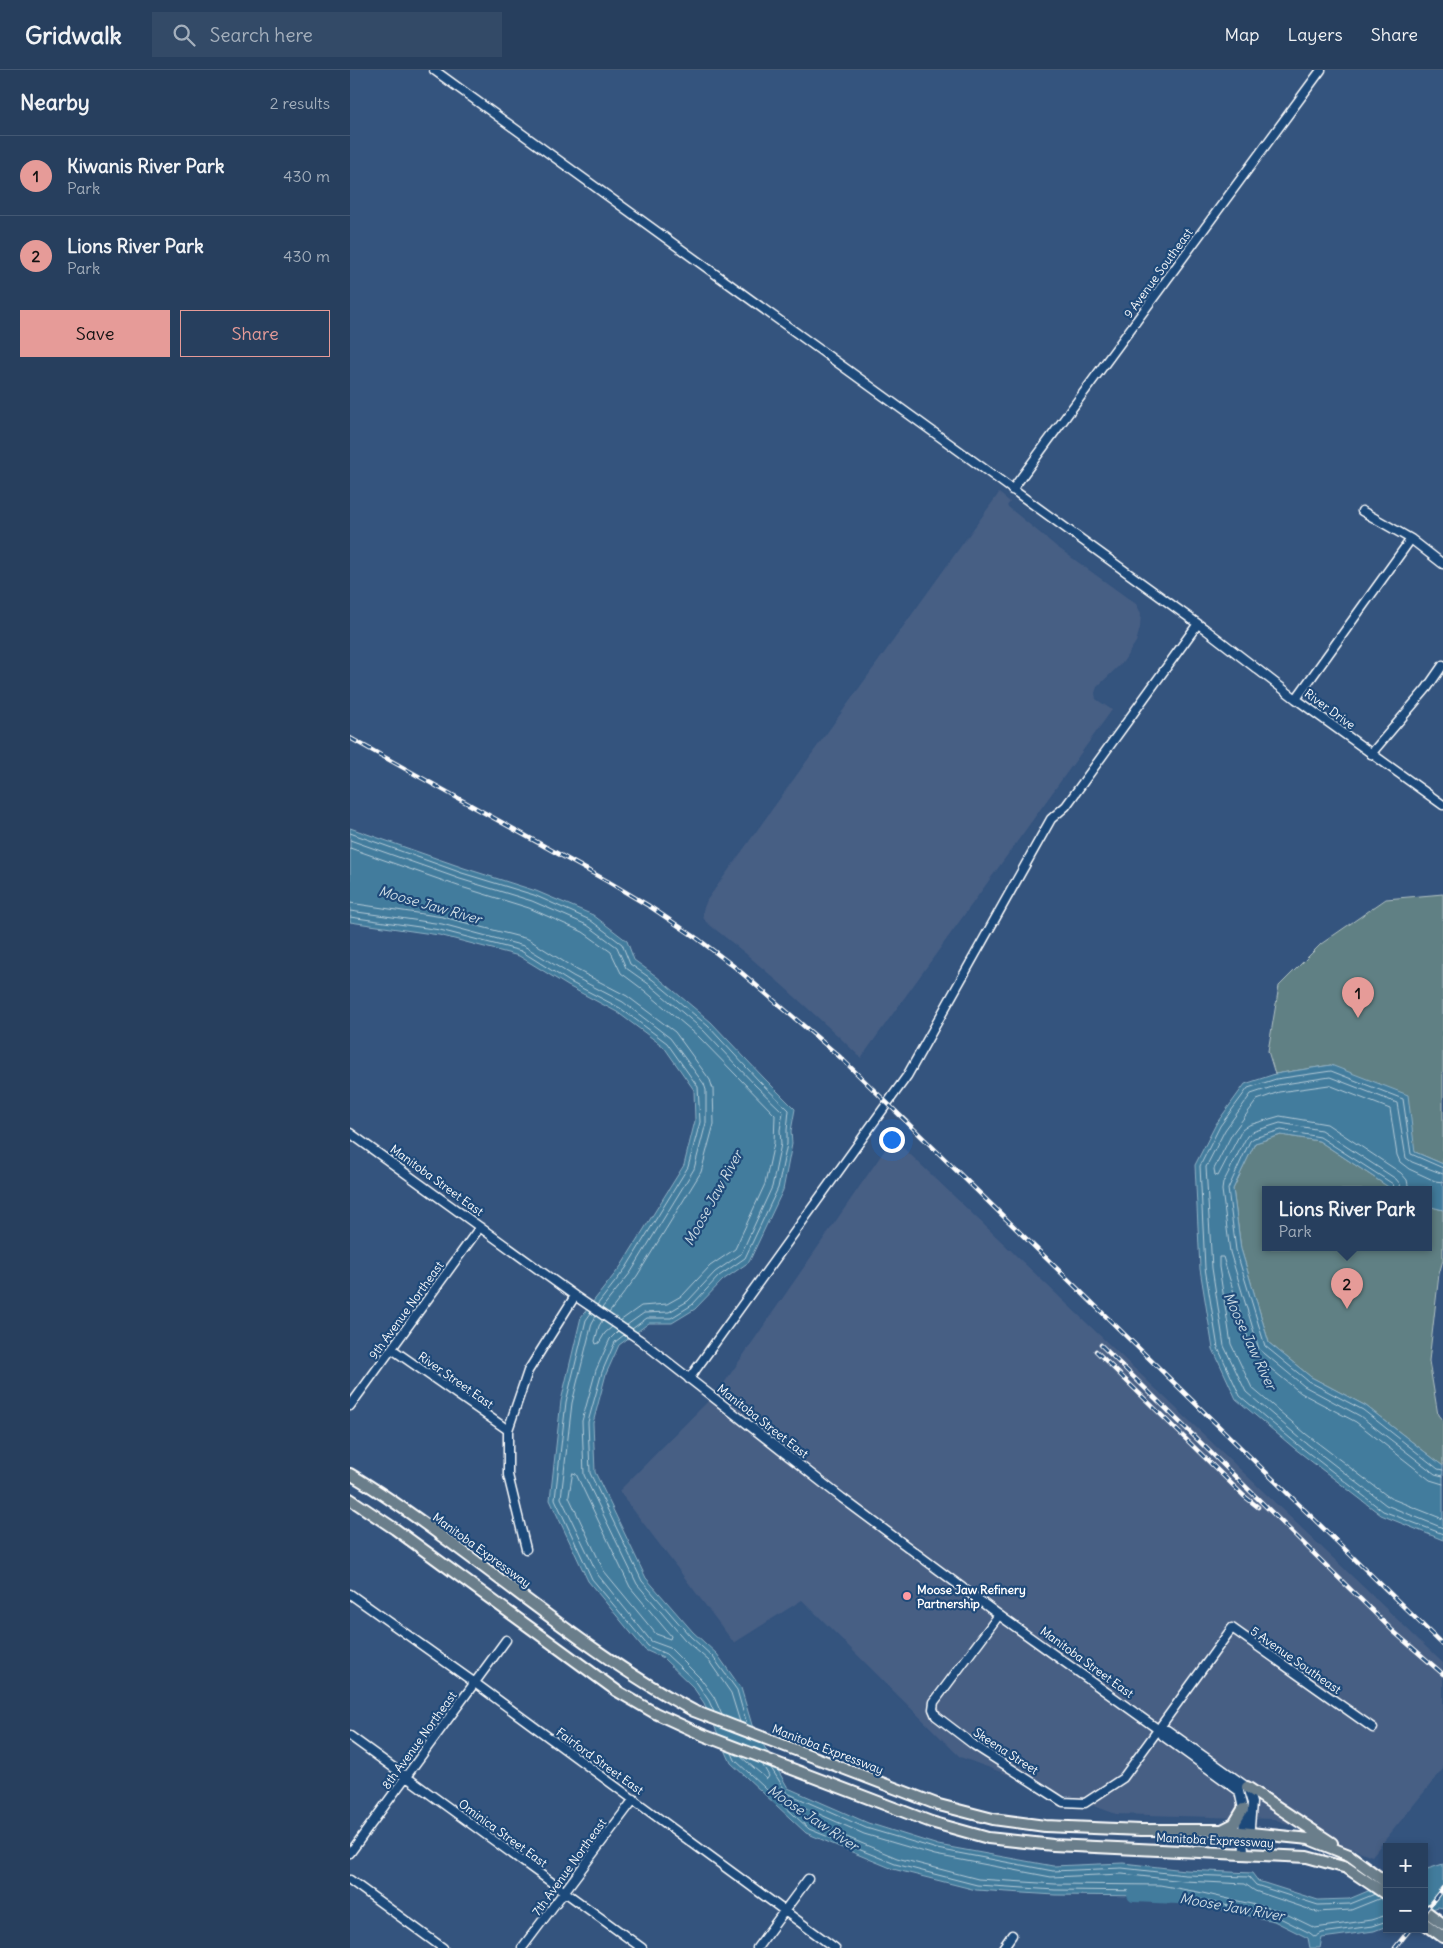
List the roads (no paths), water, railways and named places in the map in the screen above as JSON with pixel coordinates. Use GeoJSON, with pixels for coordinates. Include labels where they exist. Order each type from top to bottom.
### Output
{"type":"FeatureCollection","features":[{"type":"Feature","properties":{"kind":"main road","name":"Manitoba Expressway"},"geometry":{"type":"LineString","coordinates":[[350,1474],[401,1506],[610,1659],[694,1711],[939,1805],[993,1819],[1045,1826],[1141,1830],[1221,1830],[1309,1839],[1349,1855],[1360,1869]]}},
{"type":"Feature","properties":{"kind":"main road","name":"Manitoba Expressway"},"geometry":{"type":"LineString","coordinates":[[350,1499],[403,1534],[617,1691],[655,1713],[703,1735],[931,1822],[988,1838],[1052,1845],[1307,1857],[1347,1868],[1360,1869]]}},
{"type":"Feature","properties":{"kind":"main road"},"geometry":{"type":"LineString","coordinates":[[1247,1787],[1349,1855]]}},
{"type":"Feature","properties":{"kind":"main road"},"geometry":{"type":"LineString","coordinates":[[1221,1830],[1234,1824],[1243,1809]]}},
{"type":"Feature","properties":{"kind":"main road"},"geometry":{"type":"LineString","coordinates":[[1360,1869],[1383,1881]]}},
{"type":"Feature","properties":{"kind":"main road"},"geometry":{"type":"LineString","coordinates":[[1360,1869],[1383,1892]]}},
{"type":"Feature","properties":{"kind":"main road"},"geometry":{"type":"LineString","coordinates":[[1428,1915],[1441,1931]]}},
{"type":"Feature","properties":{"kind":"main road"},"geometry":{"type":"LineString","coordinates":[[1428,1925],[1441,1931]]}},
{"type":"Feature","properties":{"kind":"street","name":"River Drive"},"geometry":{"type":"LineString","coordinates":[[434,70],[1205,629],[1296,699],[1443,805]]}},
{"type":"Feature","properties":{"kind":"street","name":"9 Avenue Southeast"},"geometry":{"type":"LineString","coordinates":[[1012,490],[1321,70]]}},
{"type":"Feature","properties":{"kind":"street"},"geometry":{"type":"LineString","coordinates":[[1362,510],[1411,540],[1443,564]]}},
{"type":"Feature","properties":{"kind":"street"},"geometry":{"type":"LineString","coordinates":[[1296,699],[1411,540]]}},
{"type":"Feature","properties":{"kind":"street"},"geometry":{"type":"LineString","coordinates":[[689,1379],[907,1076],[1051,819],[1066,806],[1197,625]]}},
{"type":"Feature","properties":{"kind":"street"},"geometry":{"type":"LineString","coordinates":[[1371,754],[1427,688],[1443,665]]}},
{"type":"Feature","properties":{"kind":"street","name":"Manitoba Street East"},"geometry":{"type":"LineString","coordinates":[[350,1132],[575,1296],[640,1340],[842,1498],[999,1615],[1247,1787],[1252,1803],[1244,1855]]}},
{"type":"Feature","properties":{"kind":"street","name":"9th Avenue Northeast"},"geometry":{"type":"LineString","coordinates":[[350,1406],[480,1227]]}},
{"type":"Feature","properties":{"kind":"street"},"geometry":{"type":"LineString","coordinates":[[526,1548],[508,1475],[508,1430],[528,1371],[575,1296]]}},
{"type":"Feature","properties":{"kind":"street","name":"River Street East"},"geometry":{"type":"LineString","coordinates":[[392,1349],[508,1430]]}},
{"type":"Feature","properties":{"kind":"street","name":"Fairford Street East"},"geometry":{"type":"LineString","coordinates":[[350,1594],[634,1799],[835,1948]]}},
{"type":"Feature","properties":{"kind":"street","name":"Skeena Street"},"geometry":{"type":"LineString","coordinates":[[999,1615],[934,1702],[933,1710],[936,1716],[974,1745],[1063,1802],[1084,1803],[1124,1778],[1160,1728]]}},
{"type":"Feature","properties":{"kind":"street","name":"5 Avenue Southeast"},"geometry":{"type":"LineString","coordinates":[[1160,1728],[1232,1628],[1373,1728]]}},
{"type":"Feature","properties":{"kind":"street","name":"8th Avenue Northeast"},"geometry":{"type":"LineString","coordinates":[[350,1854],[506,1640]]}},
{"type":"Feature","properties":{"kind":"street","name":"Manitoba Street East"},"geometry":{"type":"LineString","coordinates":[[1160,1728],[1163,1736],[1239,1791],[1247,1832]]}},
{"type":"Feature","properties":{"kind":"street","name":"Ominica Street East"},"geometry":{"type":"LineString","coordinates":[[350,1736],[642,1948]]}},
{"type":"Feature","properties":{"kind":"street","name":"7th Avenue Northeast"},"geometry":{"type":"LineString","coordinates":[[522,1948],[634,1799]]}},
{"type":"Feature","properties":{"kind":"street"},"geometry":{"type":"LineString","coordinates":[[758,1948],[808,1879]]}},
{"type":"Feature","properties":{"kind":"street"},"geometry":{"type":"LineString","coordinates":[[350,1880],[443,1948]]}},
{"type":"Feature","properties":{"kind":"street"},"geometry":{"type":"LineString","coordinates":[[1003,1948],[1012,1935]]}},
{"type":"Feature","properties":{"kind":"water"},"geometry":{"type":"Polygon","coordinates":[[[350,828],[536,891],[593,915],[627,941],[634,960],[711,1022],[795,1109],[791,1131],[792,1144],[783,1190],[749,1262],[723,1280],[695,1309],[672,1323],[649,1323],[619,1345],[606,1374],[593,1423],[595,1472],[646,1578],[693,1632],[717,1654],[741,1688],[752,1725],[788,1788],[868,1823],[938,1845],[1053,1866],[1123,1863],[1185,1870],[1252,1873],[1258,1881],[1318,1900],[1349,1899],[1383,1885],[1383,1928],[1374,1931],[1322,1938],[1320,1948],[1310,1948],[1308,1938],[1274,1921],[1158,1896],[1055,1895],[976,1890],[893,1869],[806,1833],[731,1763],[704,1703],[693,1687],[663,1658],[645,1650],[588,1581],[550,1500],[561,1401],[581,1317],[621,1266],[684,1165],[695,1121],[694,1090],[664,1047],[617,1012],[568,986],[519,956],[439,935],[350,922],[350,828]]]}},
{"type":"Feature","properties":{"kind":"water"},"geometry":{"type":"Polygon","coordinates":[[[1331,1065],[1408,1095],[1415,1152],[1443,1164],[1443,1210],[1432,1207],[1432,1186],[1387,1186],[1319,1141],[1281,1135],[1255,1143],[1233,1189],[1241,1249],[1269,1343],[1311,1377],[1366,1406],[1443,1466],[1443,1540],[1381,1515],[1294,1448],[1236,1399],[1213,1349],[1200,1269],[1195,1165],[1216,1124],[1245,1084],[1275,1074],[1331,1065]]]}},
{"type":"Feature","properties":{"kind":"water"},"geometry":{"type":"Polygon","coordinates":[[[1443,1864],[1443,1908],[1438,1907],[1428,1911],[1428,1869],[1443,1864]]]}},
{"type":"Feature","properties":{"kind":"waterway","name":"Moose Jaw River"},"geometry":{"type":"LineString","coordinates":[[1134,1895],[1178,1897]]}},
{"type":"Feature","properties":{"kind":"railway"},"geometry":{"type":"LineString","coordinates":[[350,738],[649,906],[698,939],[736,968],[840,1057],[1443,1645]]}},
{"type":"Feature","properties":{"kind":"railway"},"geometry":{"type":"LineString","coordinates":[[1101,1345],[1393,1631],[1443,1674]]}},
{"type":"Feature","properties":{"kind":"railway"},"geometry":{"type":"LineString","coordinates":[[1096,1351],[1244,1496],[1258,1507]]}},
{"type":"Feature","properties":{"kind":"railway"},"geometry":{"type":"LineString","coordinates":[[1428,1907],[1443,1888]]}},
{"type":"Feature","properties":{"kind":"railway"},"geometry":{"type":"LineString","coordinates":[[1395,1948],[1407,1933]]}},
{"type":"Feature","properties":{"kind":"place","name":"Kiwanis River Park"},"geometry":{"type":"Point","coordinates":[1358,1018]}},
{"type":"Feature","properties":{"kind":"place","name":"Lions River Park"},"geometry":{"type":"Point","coordinates":[1347,1309]}},
{"type":"Feature","properties":{"kind":"place","name":"Moose Jaw Refinery Partnership"},"geometry":{"type":"Point","coordinates":[907,1596]}}]}
